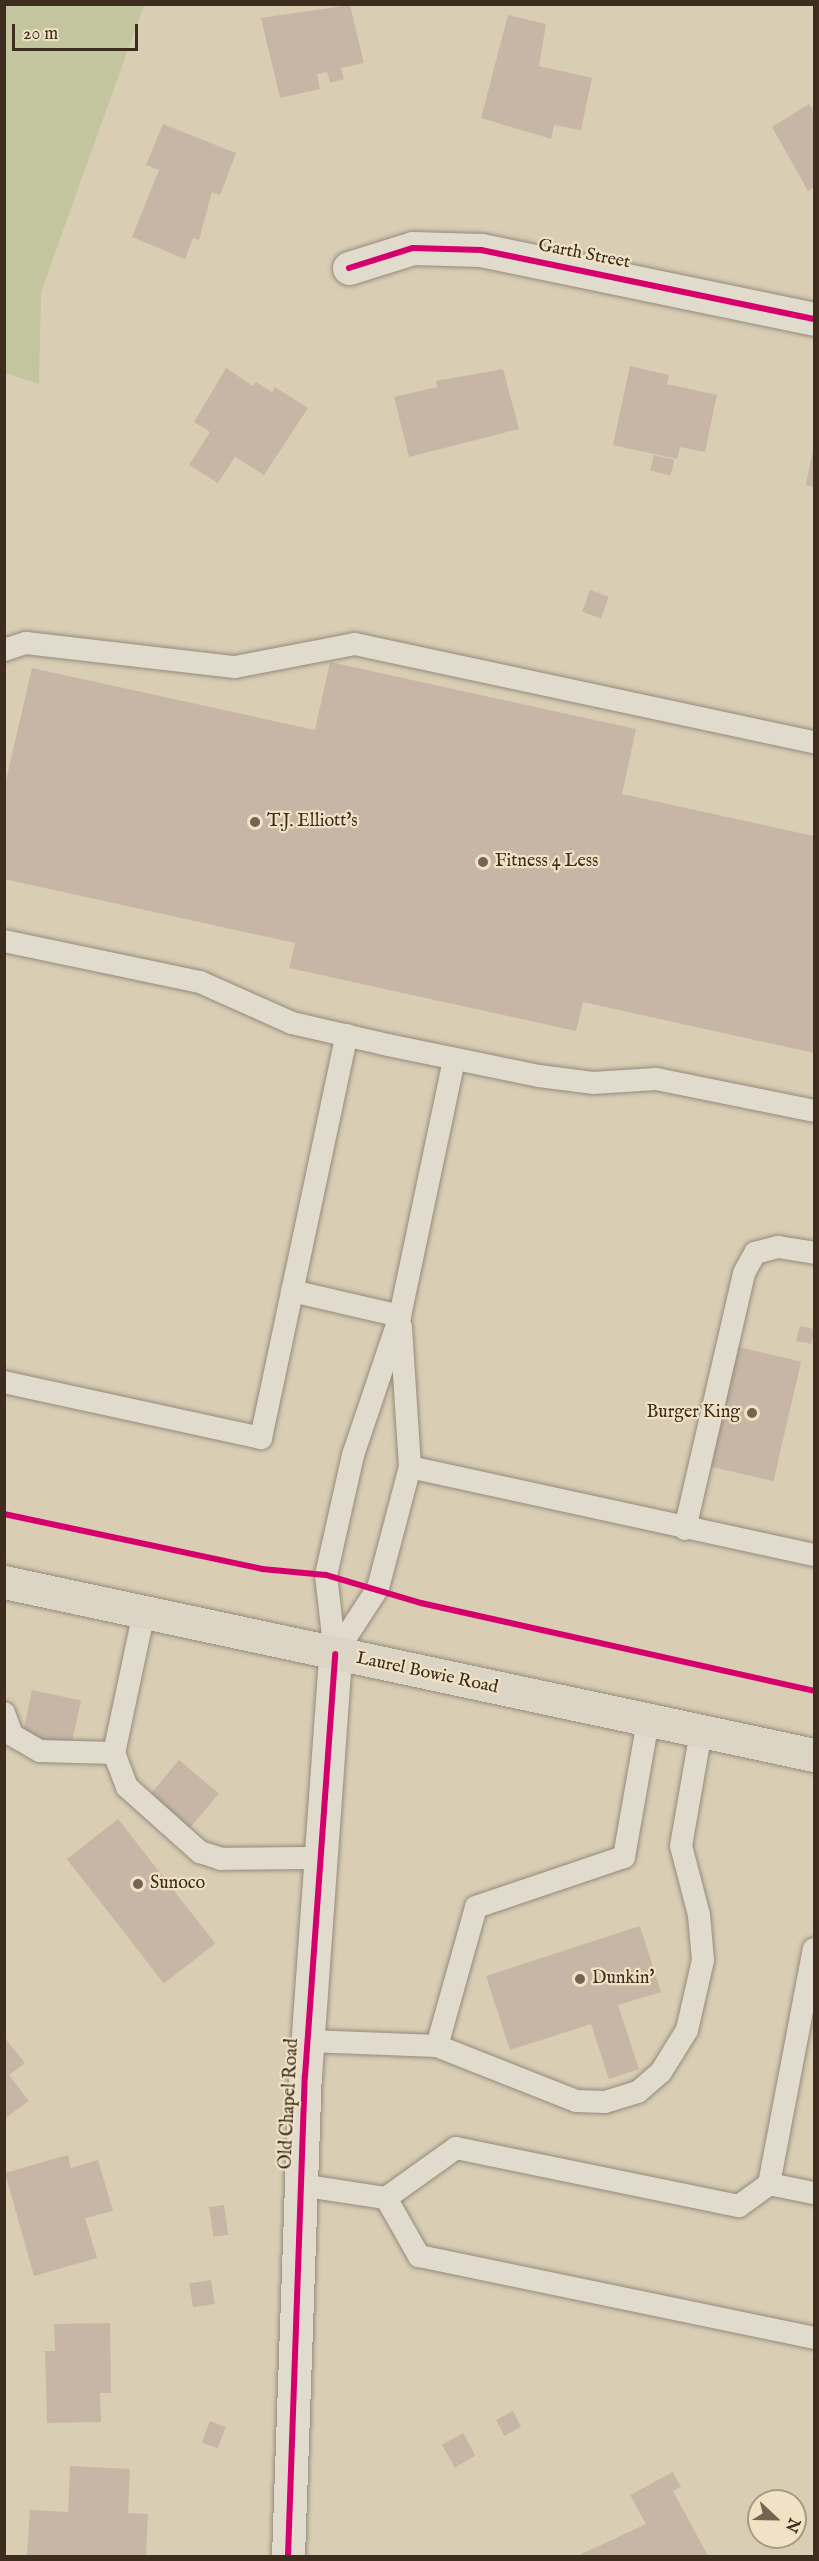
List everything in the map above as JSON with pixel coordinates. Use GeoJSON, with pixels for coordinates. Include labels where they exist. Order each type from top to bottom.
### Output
{"type":"FeatureCollection","features":[{"type":"Feature","properties":{"kind":"main road","name":"Laurel Bowie Road"},"geometry":{"type":"LineString","coordinates":[[4,1582],[814,1755]]}},
{"type":"Feature","properties":{"kind":"street","name":"Garth Street"},"geometry":{"type":"LineString","coordinates":[[349,268],[413,248],[481,250],[814,319]]}},
{"type":"Feature","properties":{"kind":"street","name":"Old Chapel Road"},"geometry":{"type":"LineString","coordinates":[[288,2556],[300,2185],[335,1654]]}},
{"type":"Feature","properties":{"kind":"lane"},"geometry":{"type":"LineString","coordinates":[[4,650],[26,643],[236,667],[355,644],[814,742]]}},
{"type":"Feature","properties":{"kind":"lane"},"geometry":{"type":"LineString","coordinates":[[4,941],[200,982],[292,1023],[454,1059],[593,1083],[656,1079],[814,1111]]}},
{"type":"Feature","properties":{"kind":"lane"},"geometry":{"type":"LineString","coordinates":[[4,1382],[261,1438],[347,1035]]}},
{"type":"Feature","properties":{"kind":"lane"},"geometry":{"type":"LineString","coordinates":[[335,1654],[326,1575],[353,1455],[400,1316],[454,1059]]}},
{"type":"Feature","properties":{"kind":"lane"},"geometry":{"type":"LineString","coordinates":[[685,1529],[744,1273],[754,1253],[777,1247],[814,1253]]}},
{"type":"Feature","properties":{"kind":"lane"},"geometry":{"type":"LineString","coordinates":[[292,1291],[400,1316]]}},
{"type":"Feature","properties":{"kind":"lane"},"geometry":{"type":"LineString","coordinates":[[335,1654],[378,1588],[410,1467],[400,1316]]}},
{"type":"Feature","properties":{"kind":"lane"},"geometry":{"type":"LineString","coordinates":[[410,1467],[685,1529],[814,1555]]}},
{"type":"Feature","properties":{"kind":"lane"},"geometry":{"type":"LineString","coordinates":[[144,1612],[114,1753],[127,1787],[200,1852],[221,1859],[320,1858]]}},
{"type":"Feature","properties":{"kind":"lane"},"geometry":{"type":"LineString","coordinates":[[4,1713],[12,1735],[40,1751],[114,1753]]}},
{"type":"Feature","properties":{"kind":"lane"},"geometry":{"type":"LineString","coordinates":[[437,2046],[476,1907],[624,1857],[648,1721]]}},
{"type":"Feature","properties":{"kind":"lane"},"geometry":{"type":"LineString","coordinates":[[309,2041],[437,2046],[576,2101],[605,2102],[638,2092],[661,2072],[687,2030],[703,1960],[699,1915],[681,1846],[701,1731]]}},
{"type":"Feature","properties":{"kind":"lane"},"geometry":{"type":"LineString","coordinates":[[300,2185],[386,2198],[456,2148],[739,2206],[770,2184],[814,1949]]}},
{"type":"Feature","properties":{"kind":"lane"},"geometry":{"type":"LineString","coordinates":[[770,2184],[814,2193]]}},
{"type":"Feature","properties":{"kind":"lane"},"geometry":{"type":"LineString","coordinates":[[386,2198],[419,2256],[814,2338]]}},
{"type":"Feature","properties":{"kind":"green space"},"geometry":{"type":"Polygon","coordinates":[[[5,4],[144,5],[41,292],[39,384],[5,373],[5,4]]]}},
{"type":"Feature","properties":{"kind":"building"},"geometry":{"type":"Polygon","coordinates":[[[350,5],[364,63],[341,68],[344,79],[330,83],[327,72],[317,74],[320,89],[280,98],[261,18],[350,5]]]}},
{"type":"Feature","properties":{"kind":"building"},"geometry":{"type":"Polygon","coordinates":[[[508,15],[546,24],[539,66],[592,78],[581,130],[554,125],[551,139],[481,118],[508,15]]]}},
{"type":"Feature","properties":{"kind":"building"},"geometry":{"type":"Polygon","coordinates":[[[809,104],[814,111],[814,187],[808,191],[772,127],[809,104]]]}},
{"type":"Feature","properties":{"kind":"building"},"geometry":{"type":"Polygon","coordinates":[[[163,124],[236,153],[220,195],[212,192],[199,240],[193,238],[185,259],[132,237],[159,170],[146,165],[163,124]]]}},
{"type":"Feature","properties":{"kind":"building"},"geometry":{"type":"Polygon","coordinates":[[[630,366],[669,375],[667,384],[717,395],[705,452],[680,447],[677,459],[613,445],[630,366]]]}},
{"type":"Feature","properties":{"kind":"building"},"geometry":{"type":"Polygon","coordinates":[[[226,368],[253,386],[256,382],[272,392],[275,387],[308,408],[264,475],[235,457],[218,483],[189,465],[210,432],[194,422],[226,368]]]}},
{"type":"Feature","properties":{"kind":"building"},"geometry":{"type":"Polygon","coordinates":[[[503,369],[519,429],[409,457],[394,397],[437,387],[436,381],[503,369]]]}},
{"type":"Feature","properties":{"kind":"building"},"geometry":{"type":"Polygon","coordinates":[[[814,450],[814,487],[806,485],[814,450]]]}},
{"type":"Feature","properties":{"kind":"building"},"geometry":{"type":"Polygon","coordinates":[[[654,455],[674,460],[671,476],[650,471],[654,455]]]}},
{"type":"Feature","properties":{"kind":"building"},"geometry":{"type":"Polygon","coordinates":[[[590,590],[609,597],[601,618],[582,612],[590,590]]]}},
{"type":"Feature","properties":{"kind":"building"},"geometry":{"type":"Polygon","coordinates":[[[330,662],[636,729],[622,794],[814,836],[814,1053],[583,1002],[576,1031],[289,968],[295,943],[4,879],[4,789],[32,668],[315,730],[330,662]]]}},
{"type":"Feature","properties":{"kind":"building"},"geometry":{"type":"Polygon","coordinates":[[[800,1326],[814,1329],[812,1344],[796,1341],[800,1326]]]}},
{"type":"Feature","properties":{"kind":"building","name":"Burger King"},"geometry":{"type":"Polygon","coordinates":[[[730,1345],[801,1361],[773,1481],[702,1465],[730,1345]]]}},
{"type":"Feature","properties":{"kind":"building"},"geometry":{"type":"Polygon","coordinates":[[[32,1690],[81,1700],[71,1746],[22,1736],[32,1690]]]}},
{"type":"Feature","properties":{"kind":"building"},"geometry":{"type":"Polygon","coordinates":[[[179,1760],[219,1793],[187,1832],[147,1798],[179,1760]]]}},
{"type":"Feature","properties":{"kind":"building"},"geometry":{"type":"Polygon","coordinates":[[[118,1819],[215,1944],[164,1984],[67,1859],[118,1819]]]}},
{"type":"Feature","properties":{"kind":"building"},"geometry":{"type":"Polygon","coordinates":[[[640,1926],[661,1992],[618,2005],[639,2069],[609,2079],[591,2024],[510,2050],[486,1976],[640,1926]]]}},
{"type":"Feature","properties":{"kind":"building"},"geometry":{"type":"Polygon","coordinates":[[[4,2037],[25,2063],[9,2075],[29,2101],[4,2119],[4,2037]]]}},
{"type":"Feature","properties":{"kind":"building"},"geometry":{"type":"Polygon","coordinates":[[[68,2155],[71,2168],[98,2160],[113,2211],[85,2218],[97,2258],[34,2276],[5,2173],[68,2155]]]}},
{"type":"Feature","properties":{"kind":"building"},"geometry":{"type":"Polygon","coordinates":[[[224,2205],[228,2235],[213,2237],[209,2207],[224,2205]]]}},
{"type":"Feature","properties":{"kind":"building"},"geometry":{"type":"Polygon","coordinates":[[[211,2280],[215,2304],[193,2307],[189,2283],[211,2280]]]}},
{"type":"Feature","properties":{"kind":"building"},"geometry":{"type":"Polygon","coordinates":[[[110,2323],[111,2393],[100,2393],[101,2422],[47,2423],[45,2351],[55,2351],[54,2324],[110,2323]]]}},
{"type":"Feature","properties":{"kind":"building"},"geometry":{"type":"Polygon","coordinates":[[[513,2411],[521,2427],[504,2436],[496,2420],[513,2411]]]}},
{"type":"Feature","properties":{"kind":"building"},"geometry":{"type":"Polygon","coordinates":[[[210,2421],[226,2427],[218,2449],[202,2442],[210,2421]]]}},
{"type":"Feature","properties":{"kind":"building"},"geometry":{"type":"Polygon","coordinates":[[[463,2433],[476,2456],[455,2467],[442,2445],[463,2433]]]}},
{"type":"Feature","properties":{"kind":"building"},"geometry":{"type":"Polygon","coordinates":[[[70,2466],[130,2469],[128,2513],[148,2514],[146,2556],[27,2556],[30,2510],[68,2512],[70,2466]]]}},
{"type":"Feature","properties":{"kind":"building"},"geometry":{"type":"Polygon","coordinates":[[[673,2472],[681,2487],[673,2491],[708,2556],[577,2556],[646,2524],[630,2495],[673,2472]]]}},
{"type":"Feature","properties":{"kind":"cycle path"},"geometry":{"type":"LineString","coordinates":[[349,268],[413,248],[481,250],[814,319]]}},
{"type":"Feature","properties":{"kind":"cycle path"},"geometry":{"type":"LineString","coordinates":[[4,1514],[262,1569],[326,1575],[421,1603],[814,1691]]}},
{"type":"Feature","properties":{"kind":"cycle path"},"geometry":{"type":"LineString","coordinates":[[288,2556],[305,2076],[335,1654]]}},
{"type":"Feature","properties":{"kind":"place","name":"T.J. Elliott's"},"geometry":{"type":"Point","coordinates":[255,822]}},
{"type":"Feature","properties":{"kind":"place","name":"Fitness 4 Less"},"geometry":{"type":"Point","coordinates":[483,862]}},
{"type":"Feature","properties":{"kind":"place","name":"Burger King"},"geometry":{"type":"Point","coordinates":[752,1413]}},
{"type":"Feature","properties":{"kind":"place","name":"Sunoco"},"geometry":{"type":"Point","coordinates":[138,1884]}},
{"type":"Feature","properties":{"kind":"place","name":"Dunkin'"},"geometry":{"type":"Point","coordinates":[580,1979]}}]}
